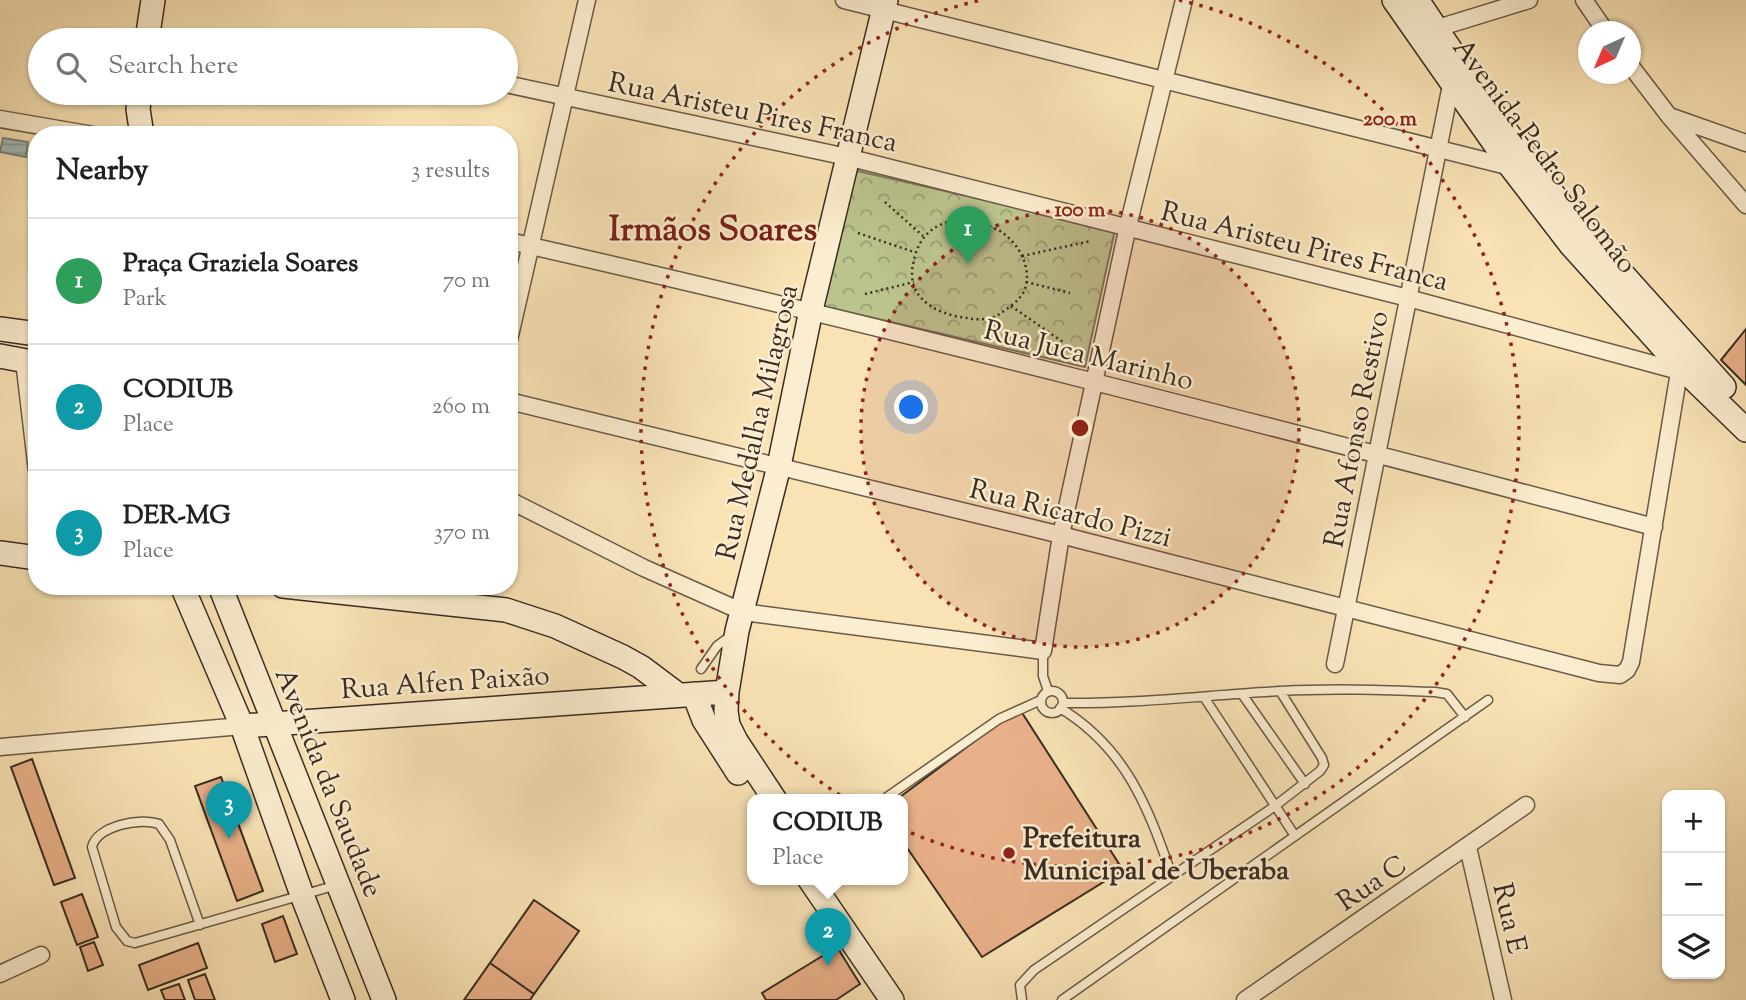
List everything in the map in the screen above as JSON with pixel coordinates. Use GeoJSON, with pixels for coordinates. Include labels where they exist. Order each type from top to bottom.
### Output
{"type":"FeatureCollection","features":[{"type":"Feature","properties":{"kind":"street"},"geometry":{"type":"LineString","coordinates":[[150,28],[153,0]]}},
{"type":"Feature","properties":{"kind":"street"},"geometry":{"type":"LineString","coordinates":[[518,303],[587,0]]}},
{"type":"Feature","properties":{"kind":"street"},"geometry":{"type":"LineString","coordinates":[[844,0],[885,5],[1511,167]]}},
{"type":"Feature","properties":{"kind":"street"},"geometry":{"type":"LineString","coordinates":[[518,505],[644,568],[740,621],[1043,651],[1061,535],[1128,226],[1184,0]]}},
{"type":"Feature","properties":{"kind":"street","name":"Avenida Pedro Salomão"},"geometry":{"type":"LineString","coordinates":[[1394,0],[1426,31],[1497,119],[1565,210],[1700,363],[1746,410]]}},
{"type":"Feature","properties":{"kind":"street","name":"Avenida Pedro Salomão"},"geometry":{"type":"LineString","coordinates":[[1417,0],[1426,31],[1452,80],[1511,167],[1571,246],[1680,368],[1746,429]]}},
{"type":"Feature","properties":{"kind":"street"},"geometry":{"type":"LineString","coordinates":[[1426,31],[1529,0]]}},
{"type":"Feature","properties":{"kind":"street"},"geometry":{"type":"LineString","coordinates":[[1584,0],[1598,21]]}},
{"type":"Feature","properties":{"kind":"street","name":"Rua Medalha Milagrosa"},"geometry":{"type":"LineString","coordinates":[[771,794],[728,725],[727,692],[740,621],[779,466],[811,310],[885,5]]}},
{"type":"Feature","properties":{"kind":"street"},"geometry":{"type":"LineString","coordinates":[[1641,79],[1746,205]]}},
{"type":"Feature","properties":{"kind":"street","name":"Rua Afonso Restivo"},"geometry":{"type":"LineString","coordinates":[[1335,664],[1452,80]]}},
{"type":"Feature","properties":{"kind":"street","name":"Rua Aristeu Pires Franca"},"geometry":{"type":"LineString","coordinates":[[518,86],[847,157],[1128,226],[1680,368]]}},
{"type":"Feature","properties":{"kind":"street"},"geometry":{"type":"LineString","coordinates":[[128,126],[137,105]]}},
{"type":"Feature","properties":{"kind":"street"},"geometry":{"type":"LineString","coordinates":[[139,105],[141,126]]}},
{"type":"Feature","properties":{"kind":"street"},"geometry":{"type":"LineString","coordinates":[[1669,116],[1746,142]]}},
{"type":"Feature","properties":{"kind":"street"},"geometry":{"type":"LineString","coordinates":[[0,119],[41,126]]}},
{"type":"Feature","properties":{"kind":"street","name":"Rua Juca Marinho"},"geometry":{"type":"LineString","coordinates":[[518,243],[811,310],[1654,527]]}},
{"type":"Feature","properties":{"kind":"street"},"geometry":{"type":"LineString","coordinates":[[0,329],[28,333]]}},
{"type":"Feature","properties":{"kind":"street"},"geometry":{"type":"LineString","coordinates":[[0,356],[28,361]]}},
{"type":"Feature","properties":{"kind":"street"},"geometry":{"type":"LineString","coordinates":[[1654,527],[1680,368]]}},
{"type":"Feature","properties":{"kind":"street","name":"Rua Ricardo Pizzi"},"geometry":{"type":"LineString","coordinates":[[518,403],[1061,535],[1599,673],[1620,675],[1627,670],[1631,662],[1654,527]]}},
{"type":"Feature","properties":{"kind":"street"},"geometry":{"type":"LineString","coordinates":[[0,553],[28,557]]}},
{"type":"Feature","properties":{"kind":"street"},"geometry":{"type":"LineString","coordinates":[[186,595],[242,726],[302,895],[344,1000]]}},
{"type":"Feature","properties":{"kind":"street","name":"Avenida da Saudade"},"geometry":{"type":"LineString","coordinates":[[224,595],[384,1000]]}},
{"type":"Feature","properties":{"kind":"street"},"geometry":{"type":"LineString","coordinates":[[378,595],[506,610],[555,626],[623,657],[685,694],[753,794]]}},
{"type":"Feature","properties":{"kind":"street","name":"Rua Alfen Paixão"},"geometry":{"type":"LineString","coordinates":[[0,747],[242,726],[727,692]]}},
{"type":"Feature","properties":{"kind":"street","name":"Rua C"},"geometry":{"type":"LineString","coordinates":[[1245,1000],[1526,806]]}},
{"type":"Feature","properties":{"kind":"street","name":"Rua E"},"geometry":{"type":"LineString","coordinates":[[1468,847],[1503,1000]]}},
{"type":"Feature","properties":{"kind":"street"},"geometry":{"type":"LineString","coordinates":[[813,885],[892,1000]]}},
{"type":"Feature","properties":{"kind":"street"},"geometry":{"type":"LineString","coordinates":[[831,885],[909,1000]]}},
{"type":"Feature","properties":{"kind":"street"},"geometry":{"type":"LineString","coordinates":[[0,974],[41,955]]}},
{"type":"Feature","properties":{"kind":"lane"},"geometry":{"type":"LineString","coordinates":[[701,669],[740,621]]}},
{"type":"Feature","properties":{"kind":"lane"},"geometry":{"type":"LineString","coordinates":[[1043,651],[1043,676],[1048,691]]}},
{"type":"Feature","properties":{"kind":"lane"},"geometry":{"type":"LineString","coordinates":[[1041,700],[1041,706],[1050,712],[1062,706],[1280,691],[1344,689],[1442,692],[1452,699],[1465,717]]}},
{"type":"Feature","properties":{"kind":"lane"},"geometry":{"type":"LineString","coordinates":[[891,794],[999,719],[1041,700],[1048,691]]}},
{"type":"Feature","properties":{"kind":"lane"},"geometry":{"type":"LineString","coordinates":[[1048,691],[1058,693],[1062,706],[1100,737],[1122,763],[1154,824],[1172,876]]}},
{"type":"Feature","properties":{"kind":"lane"},"geometry":{"type":"LineString","coordinates":[[1022,1000],[1019,994],[1020,985],[1025,978],[1305,785],[1320,771],[1324,765],[1322,758],[1280,691]]}},
{"type":"Feature","properties":{"kind":"lane"},"geometry":{"type":"LineString","coordinates":[[1242,694],[1305,785]]}},
{"type":"Feature","properties":{"kind":"lane"},"geometry":{"type":"LineString","coordinates":[[1204,697],[1295,836]]}},
{"type":"Feature","properties":{"kind":"lane"},"geometry":{"type":"LineString","coordinates":[[1062,1000],[1488,700]]}},
{"type":"Feature","properties":{"kind":"lane"},"geometry":{"type":"LineString","coordinates":[[200,925],[170,839],[159,824],[143,820],[98,834],[92,847],[116,927],[127,941],[135,943],[200,925],[339,884]]}},
{"type":"Feature","properties":{"kind":"path"},"geometry":{"type":"LineString","coordinates":[[885,202],[923,236]]}},
{"type":"Feature","properties":{"kind":"path"},"geometry":{"type":"LineString","coordinates":[[957,220],[992,227],[1010,237],[1022,256],[1028,272],[1024,291],[1010,306],[994,317],[976,320],[940,312],[915,290],[912,271],[914,252],[923,236],[943,222],[957,220]]}},
{"type":"Feature","properties":{"kind":"path"},"geometry":{"type":"LineString","coordinates":[[858,233],[914,252]]}},
{"type":"Feature","properties":{"kind":"path"},"geometry":{"type":"LineString","coordinates":[[1022,256],[1091,241]]}},
{"type":"Feature","properties":{"kind":"path"},"geometry":{"type":"LineString","coordinates":[[865,294],[914,282]]}},
{"type":"Feature","properties":{"kind":"path"},"geometry":{"type":"LineString","coordinates":[[1026,282],[1070,293]]}},
{"type":"Feature","properties":{"kind":"path"},"geometry":{"type":"LineString","coordinates":[[1010,306],[1063,342]]}},
{"type":"Feature","properties":{"kind":"green space"},"geometry":{"type":"Polygon","coordinates":[[[849,169],[1115,230],[1085,367],[818,305],[849,169]]]}},
{"type":"Feature","properties":{"kind":"water"},"geometry":{"type":"Polygon","coordinates":[[[3,138],[28,142],[26,157],[0,152],[3,138]]]}},
{"type":"Feature","properties":{"kind":"building"},"geometry":{"type":"Polygon","coordinates":[[[1746,329],[1746,385],[1721,360],[1746,329]]]}},
{"type":"Feature","properties":{"kind":"building"},"geometry":{"type":"Polygon","coordinates":[[[1019,708],[1123,870],[982,957],[908,849],[908,794],[904,794],[1019,708]]]}},
{"type":"Feature","properties":{"kind":"building"},"geometry":{"type":"Polygon","coordinates":[[[32,759],[75,878],[54,885],[11,767],[32,759]]]}},
{"type":"Feature","properties":{"kind":"building"},"geometry":{"type":"Polygon","coordinates":[[[221,777],[263,891],[237,901],[195,786],[221,777]]]}},
{"type":"Feature","properties":{"kind":"building"},"geometry":{"type":"Polygon","coordinates":[[[82,894],[98,937],[77,945],[61,902],[82,894]]]}},
{"type":"Feature","properties":{"kind":"building"},"geometry":{"type":"Polygon","coordinates":[[[534,900],[579,931],[534,994],[490,963],[534,900]]]}},
{"type":"Feature","properties":{"kind":"building"},"geometry":{"type":"Polygon","coordinates":[[[283,916],[297,954],[275,962],[262,924],[283,916]]]}},
{"type":"Feature","properties":{"kind":"building"},"geometry":{"type":"Polygon","coordinates":[[[94,942],[103,965],[88,971],[80,947],[94,942]]]}},
{"type":"Feature","properties":{"kind":"building"},"geometry":{"type":"Polygon","coordinates":[[[198,943],[207,968],[148,990],[139,965],[198,943]]]}},
{"type":"Feature","properties":{"kind":"building"},"geometry":{"type":"Polygon","coordinates":[[[837,947],[860,984],[836,1000],[766,1000],[762,993],[837,947]]]}},
{"type":"Feature","properties":{"kind":"building"},"geometry":{"type":"Polygon","coordinates":[[[490,963],[534,994],[530,1000],[464,1000],[490,963]]]}},
{"type":"Feature","properties":{"kind":"building"},"geometry":{"type":"Polygon","coordinates":[[[205,974],[215,1000],[195,1000],[188,980],[205,974]]]}},
{"type":"Feature","properties":{"kind":"building"},"geometry":{"type":"Polygon","coordinates":[[[179,984],[185,1000],[165,1000],[161,990],[179,984]]]}},
{"type":"Feature","properties":{"kind":"place","name":"Praça Graziela Soares"},"geometry":{"type":"Point","coordinates":[968,264]}},
{"type":"Feature","properties":{"kind":"place","name":"DER-MG"},"geometry":{"type":"Point","coordinates":[229,839]}},
{"type":"Feature","properties":{"kind":"place","name":"Prefeitura Municipal de Uberaba"},"geometry":{"type":"Point","coordinates":[1009,853]}},
{"type":"Feature","properties":{"kind":"place","name":"CODIUB"},"geometry":{"type":"Point","coordinates":[828,966]}},
{"type":"Feature","properties":{"kind":"district","name":"Irmãos Soares"},"geometry":{"type":"Point","coordinates":[713,228]}}]}
